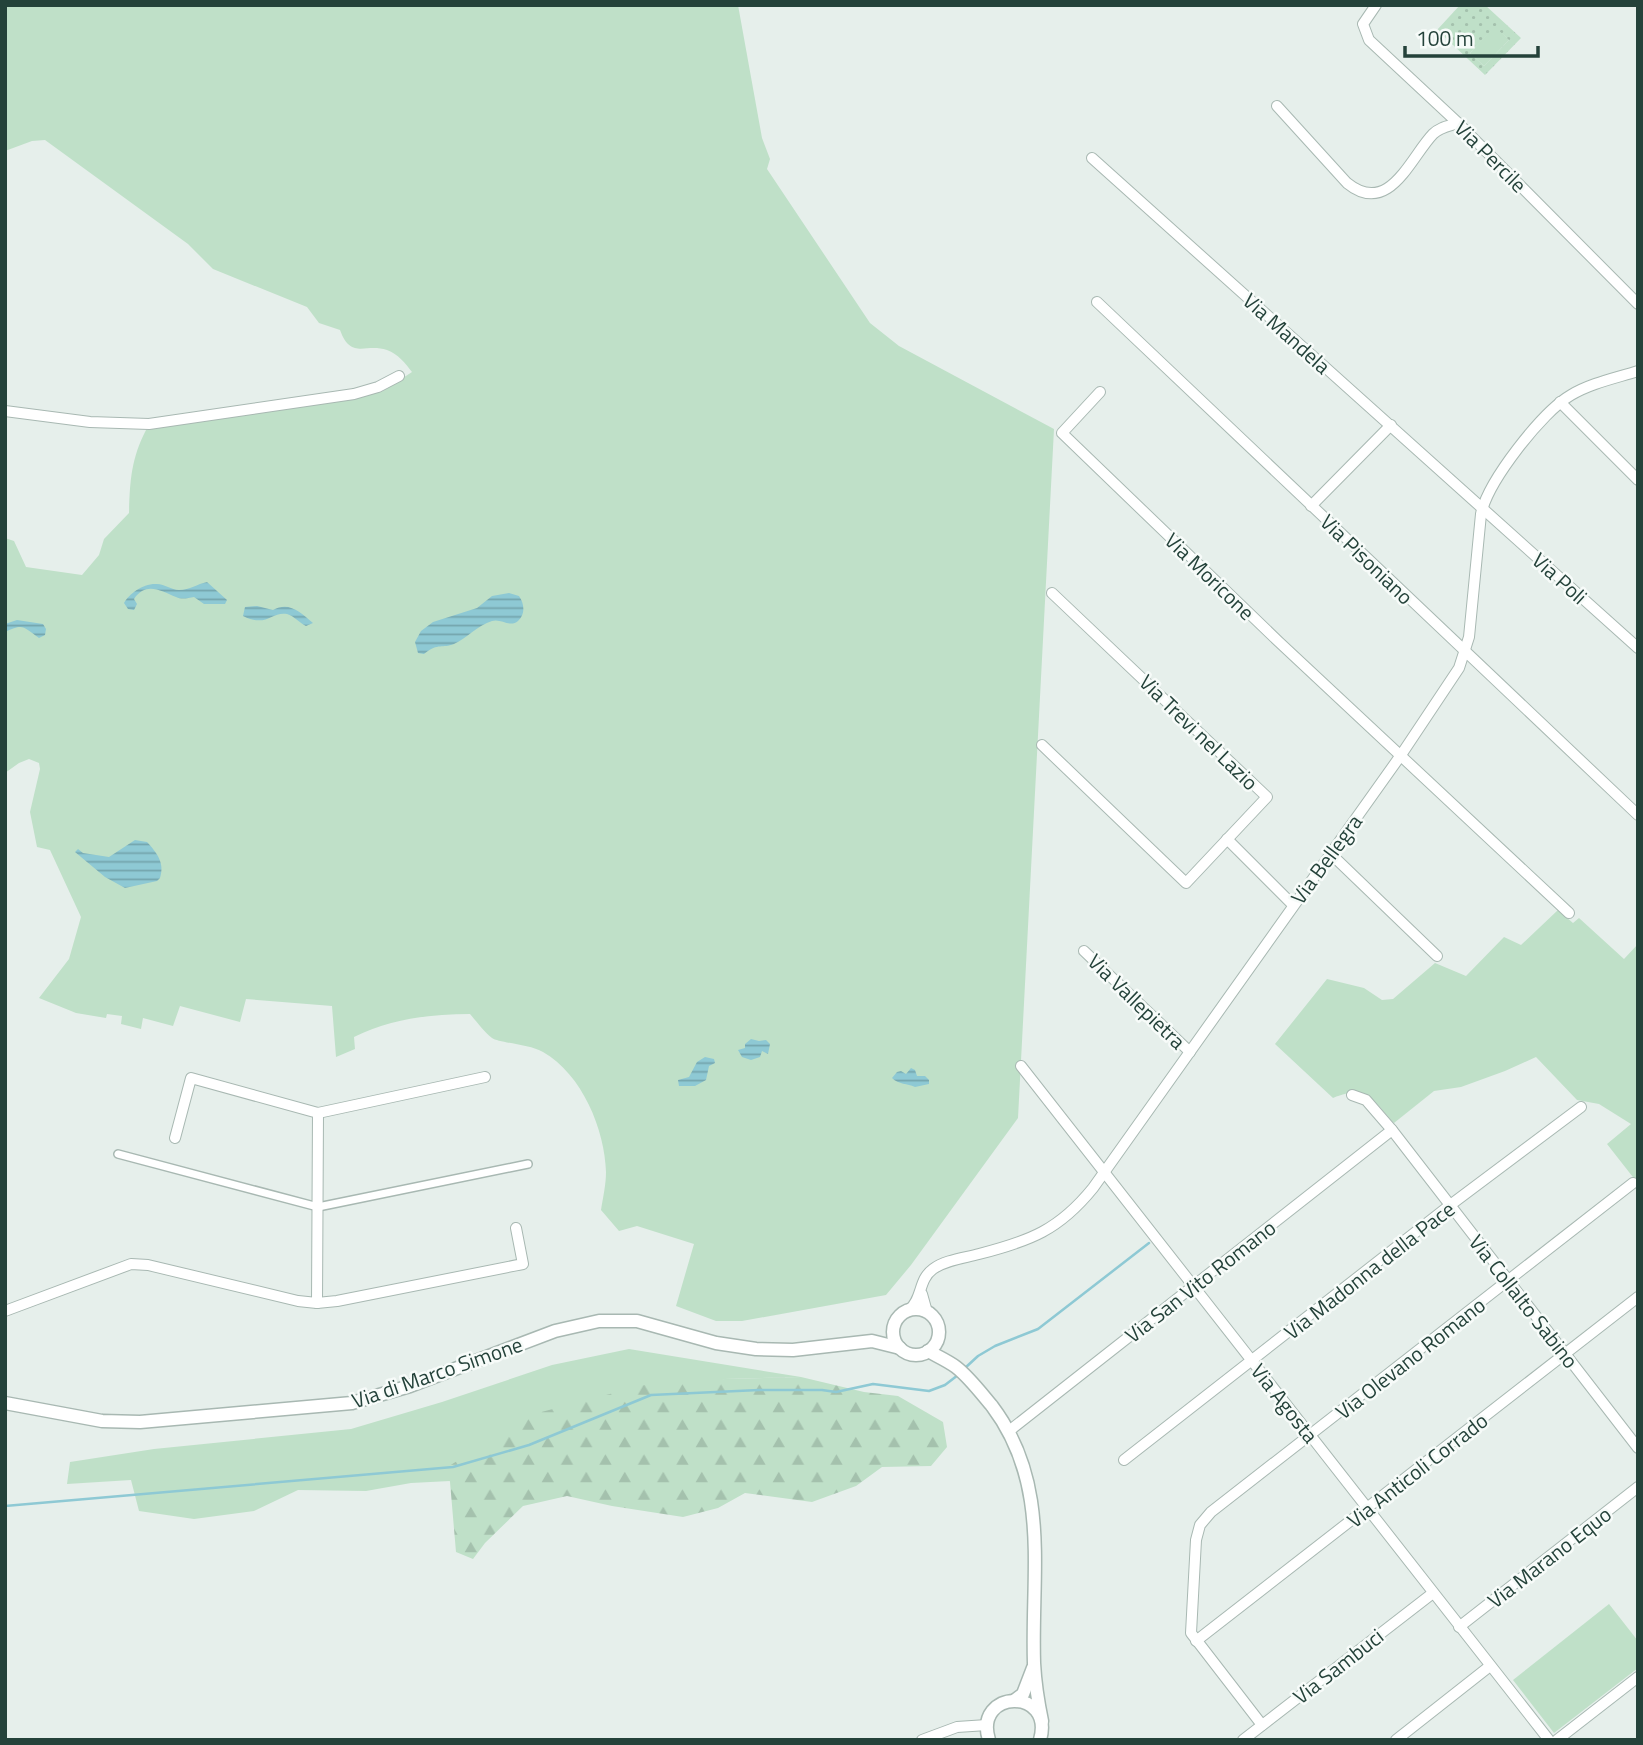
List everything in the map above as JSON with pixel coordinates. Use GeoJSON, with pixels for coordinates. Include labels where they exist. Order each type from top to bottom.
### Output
{"type":"FeatureCollection","features":[{"type":"Feature","properties":{"kind":"street","name":"Via Percile"},"geometry":{"type":"LineString","coordinates":[[1376,5],[1363,24],[1369,40],[1458,123],[1638,304]]}},
{"type":"Feature","properties":{"kind":"street"},"geometry":{"type":"LineString","coordinates":[[1277,106],[1347,183],[1368,193],[1385,189],[1396,182],[1435,133],[1458,123]]}},
{"type":"Feature","properties":{"kind":"street","name":"Via Mandela"},"geometry":{"type":"LineString","coordinates":[[1092,158],[1482,508]]}},
{"type":"Feature","properties":{"kind":"street","name":"Via Pisoniano"},"geometry":{"type":"LineString","coordinates":[[1097,302],[1638,815]]}},
{"type":"Feature","properties":{"kind":"street","name":"Via Bellegra"},"geometry":{"type":"LineString","coordinates":[[909,1310],[918,1301],[928,1273],[940,1265],[1017,1244],[1051,1229],[1074,1210],[1104,1173],[1401,755],[1456,673],[1466,653],[1482,508],[1500,471],[1560,402],[1581,390],[1638,371]]}},
{"type":"Feature","properties":{"kind":"street"},"geometry":{"type":"LineString","coordinates":[[5,411],[90,422],[149,424],[354,394],[378,387],[399,376]]}},
{"type":"Feature","properties":{"kind":"street","name":"Via Moricone"},"geometry":{"type":"LineString","coordinates":[[1100,392],[1062,433],[1401,755]]}},
{"type":"Feature","properties":{"kind":"street"},"geometry":{"type":"LineString","coordinates":[[1560,402],[1638,480]]}},
{"type":"Feature","properties":{"kind":"street"},"geometry":{"type":"LineString","coordinates":[[1311,506],[1391,425]]}},
{"type":"Feature","properties":{"kind":"street","name":"Via Poli"},"geometry":{"type":"LineString","coordinates":[[1482,508],[1638,648]]}},
{"type":"Feature","properties":{"kind":"street","name":"Via Trevi nel Lazio"},"geometry":{"type":"LineString","coordinates":[[1042,744],[1186,883],[1267,797],[1052,593]]}},
{"type":"Feature","properties":{"kind":"street"},"geometry":{"type":"LineString","coordinates":[[1401,755],[1569,913]]}},
{"type":"Feature","properties":{"kind":"street"},"geometry":{"type":"LineString","coordinates":[[1227,839],[1293,905]]}},
{"type":"Feature","properties":{"kind":"street"},"geometry":{"type":"LineString","coordinates":[[1331,854],[1437,956]]}},
{"type":"Feature","properties":{"kind":"street","name":"Via Vallepietra"},"geometry":{"type":"LineString","coordinates":[[1084,951],[1190,1052]]}},
{"type":"Feature","properties":{"kind":"street","name":"Via Agosta"},"geometry":{"type":"LineString","coordinates":[[1021,1066],[1549,1740]]}},
{"type":"Feature","properties":{"kind":"street"},"geometry":{"type":"LineString","coordinates":[[175,1138],[191,1078],[318,1113],[485,1077]]}},
{"type":"Feature","properties":{"kind":"street","name":"Via Collalto Sabino"},"geometry":{"type":"LineString","coordinates":[[1352,1095],[1366,1100],[1392,1130],[1638,1448]]}},
{"type":"Feature","properties":{"kind":"street","name":"Via Madonna della Pace"},"geometry":{"type":"LineString","coordinates":[[1124,1460],[1449,1206],[1581,1107]]}},
{"type":"Feature","properties":{"kind":"street"},"geometry":{"type":"LineString","coordinates":[[317,1303],[318,1113]]}},
{"type":"Feature","properties":{"kind":"street","name":"Via San Vito Romano"},"geometry":{"type":"LineString","coordinates":[[1009,1431],[1392,1130]]}},
{"type":"Feature","properties":{"kind":"street"},"geometry":{"type":"LineString","coordinates":[[118,1154],[318,1207],[528,1164]]}},
{"type":"Feature","properties":{"kind":"street","name":"Via Olevano Romano"},"geometry":{"type":"LineString","coordinates":[[1262,1725],[1191,1633],[1196,1540],[1202,1521],[1210,1512],[1633,1184]]}},
{"type":"Feature","properties":{"kind":"street"},"geometry":{"type":"LineString","coordinates":[[5,1311],[118,1267],[134,1264],[298,1301],[337,1301],[523,1264],[516,1228]]}},
{"type":"Feature","properties":{"kind":"street"},"geometry":{"type":"LineString","coordinates":[[921,1290],[922,1301],[927,1312],[936,1321],[939,1334],[955,1367]]}},
{"type":"Feature","properties":{"kind":"street","name":"Via Anticoli Corrado"},"geometry":{"type":"LineString","coordinates":[[1196,1641],[1638,1297]]}},
{"type":"Feature","properties":{"kind":"street"},"geometry":{"type":"LineString","coordinates":[[927,1312],[909,1310],[897,1320],[894,1335],[900,1348],[914,1354],[928,1351],[936,1344],[939,1334]]}},
{"type":"Feature","properties":{"kind":"street","name":"Via di Marco Simone"},"geometry":{"type":"LineString","coordinates":[[864,1341],[879,1336],[897,1320]]}},
{"type":"Feature","properties":{"kind":"street","name":"Via di Marco Simone"},"geometry":{"type":"LineString","coordinates":[[5,1403],[119,1422],[159,1422],[337,1405],[375,1397],[537,1336],[569,1326],[599,1321],[637,1321],[716,1343],[756,1349],[793,1350],[864,1341],[879,1341],[900,1348]]}},
{"type":"Feature","properties":{"kind":"street"},"geometry":{"type":"LineString","coordinates":[[928,1351],[955,1367],[982,1394],[1009,1431],[1028,1479],[1034,1517],[1034,1664],[1042,1721],[1041,1739]]}},
{"type":"Feature","properties":{"kind":"street","name":"Via Marano Equo"},"geometry":{"type":"LineString","coordinates":[[1459,1627],[1638,1487]]}},
{"type":"Feature","properties":{"kind":"street","name":"Via Sambuci"},"geometry":{"type":"LineString","coordinates":[[1243,1740],[1433,1593]]}},
{"type":"Feature","properties":{"kind":"street"},"geometry":{"type":"LineString","coordinates":[[1015,1700],[1023,1694],[1034,1664]]}},
{"type":"Feature","properties":{"kind":"street"},"geometry":{"type":"LineString","coordinates":[[1396,1740],[1490,1666]]}},
{"type":"Feature","properties":{"kind":"street"},"geometry":{"type":"LineString","coordinates":[[1557,1740],[1638,1677]]}},
{"type":"Feature","properties":{"kind":"street"},"geometry":{"type":"LineString","coordinates":[[989,1740],[987,1724],[993,1710],[1007,1701],[1015,1700],[1032,1706],[1042,1721]]}},
{"type":"Feature","properties":{"kind":"street"},"geometry":{"type":"LineString","coordinates":[[922,1740],[957,1727],[987,1724]]}},
{"type":"Feature","properties":{"kind":"green space"},"geometry":{"type":"Polygon","coordinates":[[[5,5],[738,5],[762,138],[770,159],[767,169],[870,323],[899,346],[1054,429],[1018,1118],[911,1265],[886,1295],[742,1321],[716,1321],[676,1306],[694,1244],[637,1226],[619,1231],[601,1210],[606,1177],[605,1156],[596,1121],[580,1089],[557,1062],[543,1052],[492,1038],[470,1014],[425,1017],[382,1026],[354,1037],[355,1049],[336,1057],[332,1006],[246,999],[240,1022],[180,1006],[173,1026],[143,1018],[141,1029],[121,1024],[122,1016],[107,1014],[106,1018],[76,1013],[39,998],[69,959],[81,917],[50,850],[37,847],[30,812],[39,763],[29,759],[5,773],[5,538],[14,541],[26,567],[82,575],[99,555],[104,539],[129,513],[132,470],[146,430],[351,398],[383,391],[412,372],[387,350],[359,349],[349,345],[340,330],[319,323],[307,307],[213,269],[188,244],[45,140],[32,141],[5,151],[5,5]]]}},
{"type":"Feature","properties":{"kind":"green space"},"geometry":{"type":"Polygon","coordinates":[[[1460,5],[1485,5],[1521,38],[1485,75],[1437,30],[1460,5]],[[1495,27],[1470,53],[1484,66],[1509,40],[1495,27]]]}},
{"type":"Feature","properties":{"kind":"green space"},"geometry":{"type":"Polygon","coordinates":[[[1495,26],[1509,40],[1484,66],[1470,53],[1495,26]]]}},
{"type":"Feature","properties":{"kind":"green space"},"geometry":{"type":"Polygon","coordinates":[[[1558,910],[1573,923],[1579,918],[1624,959],[1638,944],[1636,1181],[1607,1144],[1631,1124],[1599,1104],[1577,1100],[1536,1057],[1461,1087],[1434,1091],[1394,1123],[1374,1101],[1362,1093],[1333,1098],[1275,1044],[1327,979],[1364,988],[1382,1000],[1393,999],[1435,963],[1466,976],[1504,937],[1521,945],[1558,910]]]}},
{"type":"Feature","properties":{"kind":"green space"},"geometry":{"type":"Polygon","coordinates":[[[629,1349],[801,1377],[725,1379],[450,1481],[411,1483],[366,1491],[298,1490],[254,1511],[194,1519],[139,1511],[131,1480],[67,1484],[70,1462],[154,1449],[351,1429],[552,1365],[629,1349]]]}},
{"type":"Feature","properties":{"kind":"green space"},"geometry":{"type":"Polygon","coordinates":[[[801,1377],[864,1392],[898,1396],[943,1422],[947,1447],[931,1466],[882,1467],[856,1486],[812,1502],[745,1493],[718,1508],[683,1517],[567,1496],[523,1506],[485,1543],[473,1559],[456,1552],[450,1482],[446,1468],[530,1415],[644,1385],[801,1377]]]}},
{"type":"Feature","properties":{"kind":"green space"},"geometry":{"type":"Polygon","coordinates":[[[1609,1604],[1638,1641],[1638,1668],[1554,1733],[1513,1680],[1609,1604]]]}},
{"type":"Feature","properties":{"kind":"water"},"geometry":{"type":"Polygon","coordinates":[[[207,582],[227,600],[225,604],[204,604],[194,597],[180,598],[154,589],[144,590],[134,599],[137,604],[134,610],[128,609],[124,603],[129,596],[147,585],[160,584],[179,590],[207,582]]]}},
{"type":"Feature","properties":{"kind":"water"},"geometry":{"type":"Polygon","coordinates":[[[509,593],[519,596],[522,602],[521,618],[515,623],[492,621],[454,644],[433,648],[424,654],[418,653],[415,642],[421,631],[433,622],[477,608],[492,596],[509,593]]]}},
{"type":"Feature","properties":{"kind":"water"},"geometry":{"type":"Polygon","coordinates":[[[257,606],[273,610],[289,607],[313,623],[306,626],[287,614],[264,620],[243,616],[245,607],[257,606]]]}},
{"type":"Feature","properties":{"kind":"water"},"geometry":{"type":"Polygon","coordinates":[[[17,620],[43,624],[45,635],[39,638],[20,627],[5,632],[5,624],[17,620]]]}},
{"type":"Feature","properties":{"kind":"water"},"geometry":{"type":"Polygon","coordinates":[[[135,840],[147,842],[159,859],[161,873],[157,881],[125,888],[105,877],[75,852],[78,849],[83,853],[109,857],[135,840]]]}},
{"type":"Feature","properties":{"kind":"water"},"geometry":{"type":"Polygon","coordinates":[[[751,1039],[766,1040],[770,1044],[768,1054],[762,1051],[760,1057],[751,1060],[742,1057],[738,1050],[745,1048],[745,1044],[751,1039]]]}},
{"type":"Feature","properties":{"kind":"water"},"geometry":{"type":"Polygon","coordinates":[[[705,1057],[714,1059],[715,1063],[709,1066],[706,1080],[695,1086],[679,1086],[678,1080],[689,1077],[697,1062],[705,1057]]]}},
{"type":"Feature","properties":{"kind":"water"},"geometry":{"type":"Polygon","coordinates":[[[911,1068],[917,1076],[925,1076],[929,1084],[915,1087],[892,1078],[897,1072],[906,1074],[911,1068]]]}},
{"type":"Feature","properties":{"kind":"waterway"},"geometry":{"type":"LineString","coordinates":[[965,1368],[995,1346],[1038,1329],[1149,1243]]}},
{"type":"Feature","properties":{"kind":"waterway"},"geometry":{"type":"LineString","coordinates":[[5,1506],[453,1467],[529,1445],[651,1395],[759,1390],[836,1392],[873,1384],[929,1391],[945,1385],[958,1375]]}}]}
